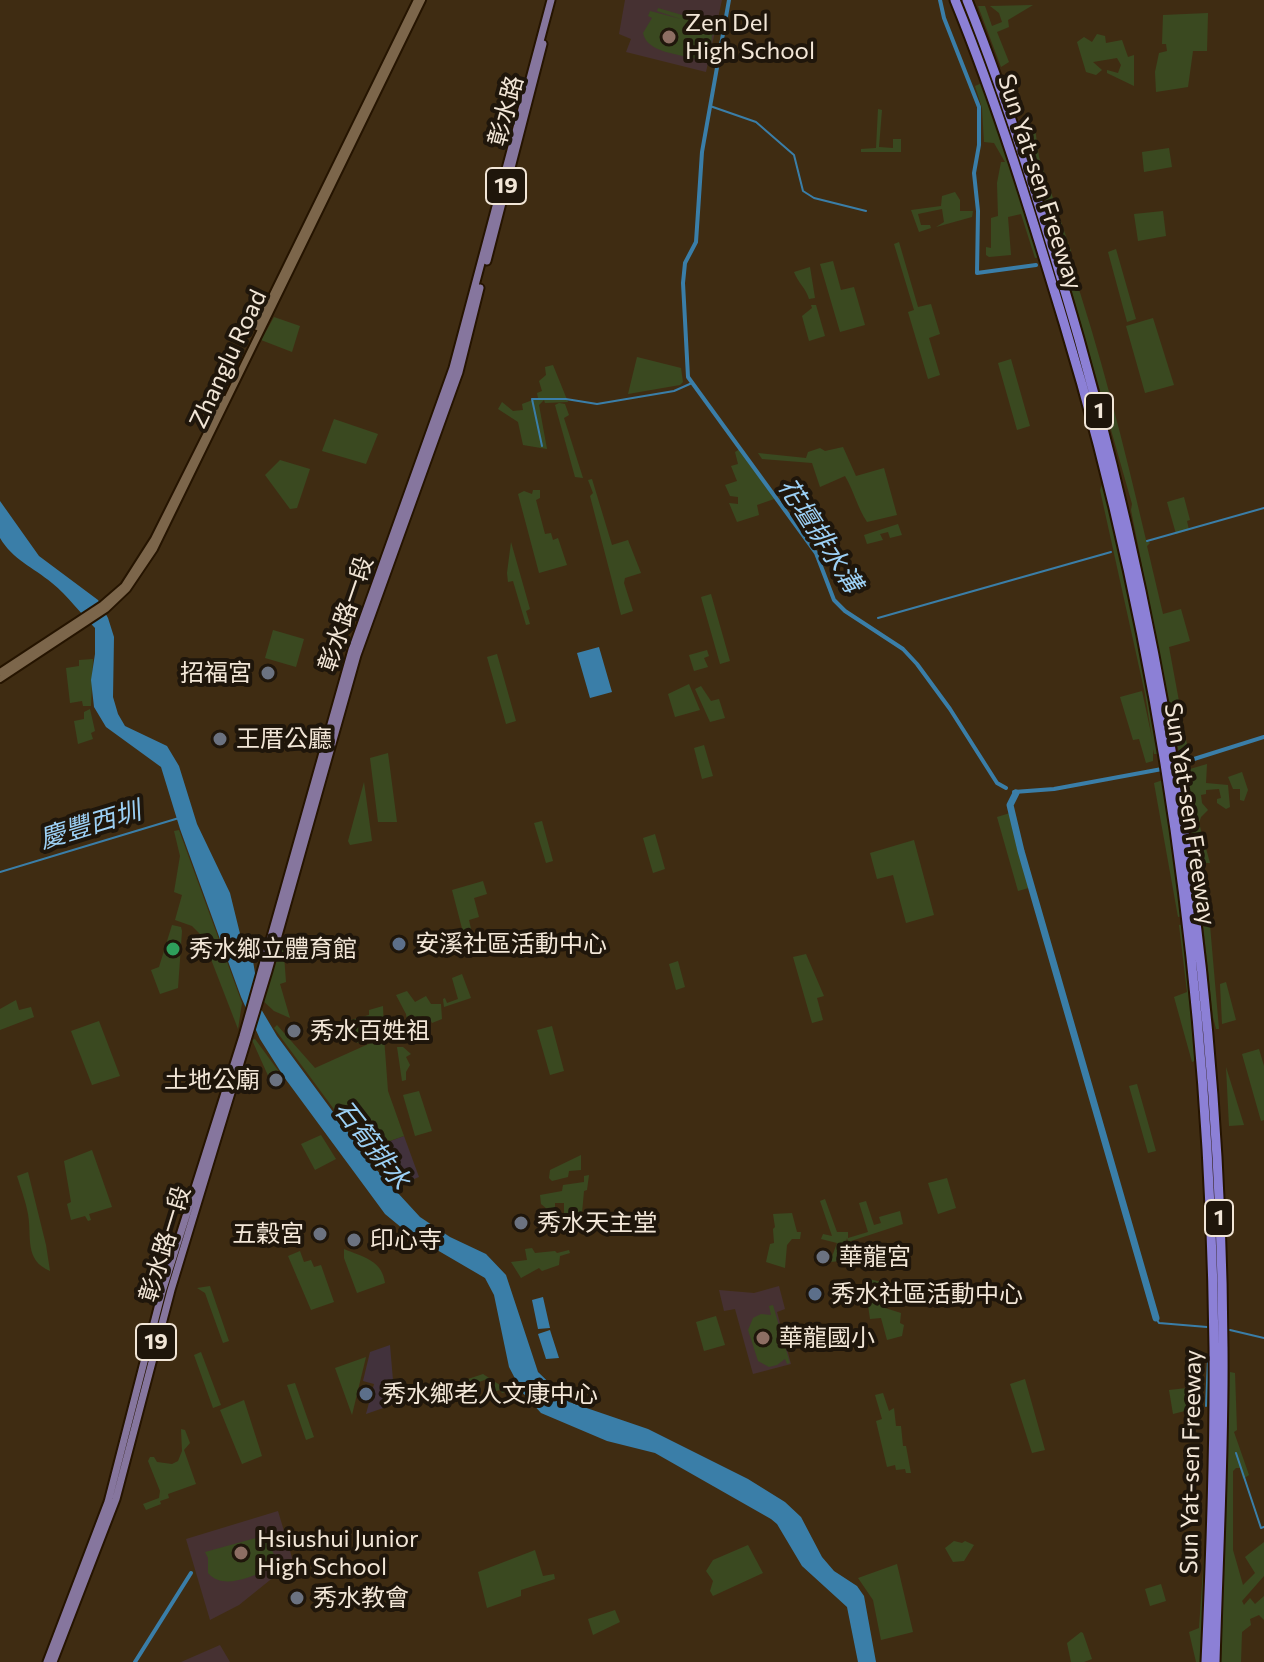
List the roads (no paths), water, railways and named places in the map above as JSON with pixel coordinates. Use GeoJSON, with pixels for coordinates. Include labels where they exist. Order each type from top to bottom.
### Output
{"type":"FeatureCollection","features":[{"type":"Feature","properties":{"kind":"highway","name":"Sun Yat-sen Freeway"},"geometry":{"type":"LineString","coordinates":[[963,4],[1041,212],[1103,425],[1146,616],[1167,756],[1191,953],[1210,1209],[1214,1392],[1206,1662]]}},
{"type":"Feature","properties":{"kind":"highway","name":"Sun Yat-sen Freeway"},"geometry":{"type":"LineString","coordinates":[[1170,777],[1202,964],[1219,1215],[1223,1348],[1215,1662]]}},
{"type":"Feature","properties":{"kind":"main road","name":"Zhanglu Road"},"geometry":{"type":"LineString","coordinates":[[0,679],[100,609],[124,586],[154,539],[420,0]]}},
{"type":"Feature","properties":{"kind":"main road","name":"彰水路"},"geometry":{"type":"LineString","coordinates":[[456,370],[553,0]]}},
{"type":"Feature","properties":{"kind":"main road","name":"彰水路一段"},"geometry":{"type":"LineString","coordinates":[[47,1662],[108,1502],[162,1292],[264,970],[357,655],[456,370]]}},
{"type":"Feature","properties":{"kind":"main road","name":"Zhanglu Road"},"geometry":{"type":"LineString","coordinates":[[0,672],[85,620]]}},
{"type":"Feature","properties":{"kind":"main road","name":"彰水路一段"},"geometry":{"type":"LineString","coordinates":[[53,1662],[116,1499],[171,1290],[253,1020],[264,970]]}},
{"type":"Feature","properties":{"kind":"water"},"geometry":{"type":"Polygon","coordinates":[[[0,501],[39,556],[98,600],[114,637],[113,697],[118,714],[125,726],[167,746],[179,766],[197,824],[230,893],[245,954],[252,955],[261,1009],[277,1036],[373,1166],[420,1217],[450,1237],[486,1254],[506,1275],[538,1372],[569,1402],[648,1429],[748,1479],[785,1502],[801,1517],[822,1557],[834,1571],[857,1586],[864,1596],[876,1662],[858,1662],[847,1607],[802,1566],[771,1519],[655,1453],[607,1441],[541,1413],[522,1392],[509,1367],[494,1295],[485,1278],[408,1233],[385,1214],[284,1077],[260,1039],[241,997],[180,829],[161,767],[106,727],[94,707],[91,680],[95,628],[58,588],[5,546],[0,538],[0,501]]]}},
{"type":"Feature","properties":{"kind":"water"},"geometry":{"type":"Polygon","coordinates":[[[599,647],[612,692],[590,698],[577,653],[599,647]]]}},
{"type":"Feature","properties":{"kind":"water"},"geometry":{"type":"Polygon","coordinates":[[[543,1297],[550,1328],[538,1329],[532,1300],[543,1297]]]}},
{"type":"Feature","properties":{"kind":"water"},"geometry":{"type":"Polygon","coordinates":[[[550,1330],[559,1358],[546,1359],[538,1334],[550,1330]]]}},
{"type":"Feature","properties":{"kind":"waterway","name":"花壇排水溝"},"geometry":{"type":"LineString","coordinates":[[729,0],[702,152],[696,242],[685,263],[683,283],[688,377],[816,553],[834,600],[845,611],[903,649],[917,664],[997,783],[1006,788]]}},
{"type":"Feature","properties":{"kind":"waterway"},"geometry":{"type":"LineString","coordinates":[[940,0],[944,18],[979,107],[979,145],[974,173],[978,211],[977,273],[1036,265]]}},
{"type":"Feature","properties":{"kind":"waterway"},"geometry":{"type":"LineString","coordinates":[[710,106],[756,122],[794,155],[803,191],[814,198],[866,211]]}},
{"type":"Feature","properties":{"kind":"waterway"},"geometry":{"type":"LineString","coordinates":[[542,446],[532,399],[566,399],[597,404],[674,391],[692,383]]}},
{"type":"Feature","properties":{"kind":"waterway"},"geometry":{"type":"LineString","coordinates":[[1147,541],[1264,508]]}},
{"type":"Feature","properties":{"kind":"waterway"},"geometry":{"type":"LineString","coordinates":[[878,618],[1111,552]]}},
{"type":"Feature","properties":{"kind":"waterway","name":"花壇排水溝"},"geometry":{"type":"LineString","coordinates":[[1175,765],[1264,737]]}},
{"type":"Feature","properties":{"kind":"waterway","name":"花壇排水溝"},"geometry":{"type":"LineString","coordinates":[[1014,792],[1054,789],[1162,769]]}},
{"type":"Feature","properties":{"kind":"waterway"},"geometry":{"type":"LineString","coordinates":[[1016,793],[1010,805],[1021,851],[1156,1318]]}},
{"type":"Feature","properties":{"kind":"waterway","name":"慶豐西圳"},"geometry":{"type":"LineString","coordinates":[[0,872],[179,818]]}},
{"type":"Feature","properties":{"kind":"waterway"},"geometry":{"type":"LineString","coordinates":[[1156,1318],[1159,1323],[1207,1327]]}},
{"type":"Feature","properties":{"kind":"waterway"},"geometry":{"type":"LineString","coordinates":[[1230,1330],[1264,1338]]}},
{"type":"Feature","properties":{"kind":"waterway"},"geometry":{"type":"LineString","coordinates":[[1204,1356],[1208,1359],[1206,1406]]}},
{"type":"Feature","properties":{"kind":"waterway"},"geometry":{"type":"LineString","coordinates":[[1236,1453],[1261,1528],[1264,1527]]}},
{"type":"Feature","properties":{"kind":"waterway"},"geometry":{"type":"LineString","coordinates":[[135,1662],[191,1573]]}},
{"type":"Feature","properties":{"kind":"place","name":"Zen Del High School"},"geometry":{"type":"Point","coordinates":[669,37]}},
{"type":"Feature","properties":{"kind":"place","name":"招福宮"},"geometry":{"type":"Point","coordinates":[268,673]}},
{"type":"Feature","properties":{"kind":"place","name":"王厝公廳"},"geometry":{"type":"Point","coordinates":[220,739]}},
{"type":"Feature","properties":{"kind":"place","name":"安溪社區活動中心"},"geometry":{"type":"Point","coordinates":[399,944]}},
{"type":"Feature","properties":{"kind":"place","name":"秀水鄉立體育館"},"geometry":{"type":"Point","coordinates":[173,949]}},
{"type":"Feature","properties":{"kind":"place","name":"秀水百姓祖"},"geometry":{"type":"Point","coordinates":[294,1031]}},
{"type":"Feature","properties":{"kind":"place","name":"土地公廟"},"geometry":{"type":"Point","coordinates":[276,1080]}},
{"type":"Feature","properties":{"kind":"place","name":"秀水天主堂"},"geometry":{"type":"Point","coordinates":[521,1223]}},
{"type":"Feature","properties":{"kind":"place","name":"五穀宮"},"geometry":{"type":"Point","coordinates":[320,1234]}},
{"type":"Feature","properties":{"kind":"place","name":"印心寺"},"geometry":{"type":"Point","coordinates":[354,1240]}},
{"type":"Feature","properties":{"kind":"place","name":"華龍宮"},"geometry":{"type":"Point","coordinates":[823,1257]}},
{"type":"Feature","properties":{"kind":"place","name":"秀水社區活動中心"},"geometry":{"type":"Point","coordinates":[815,1294]}},
{"type":"Feature","properties":{"kind":"place","name":"華龍國小"},"geometry":{"type":"Point","coordinates":[763,1338]}},
{"type":"Feature","properties":{"kind":"place","name":"秀水鄉老人文康中心"},"geometry":{"type":"Point","coordinates":[366,1394]}},
{"type":"Feature","properties":{"kind":"place","name":"Hsiushui Junior High School"},"geometry":{"type":"Point","coordinates":[241,1553]}},
{"type":"Feature","properties":{"kind":"place","name":"秀水教會"},"geometry":{"type":"Point","coordinates":[297,1598]}},
{"type":"Feature","properties":{"kind":"water label","name":"石筍排水"},"geometry":{"type":"Point","coordinates":[372,1145]}}]}
